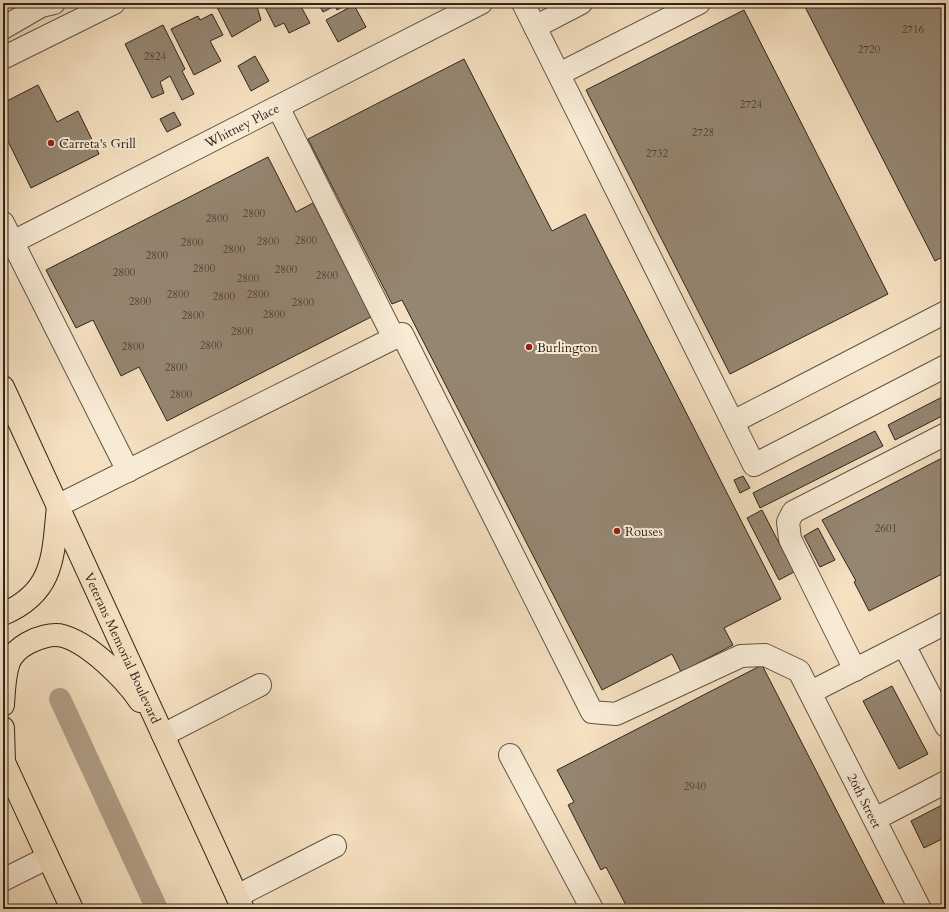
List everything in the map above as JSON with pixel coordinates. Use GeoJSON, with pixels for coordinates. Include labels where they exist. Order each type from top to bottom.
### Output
{"type":"FeatureCollection","features":[{"type":"Feature","properties":{"kind":"main road","name":"Veterans Memorial Boulevard"},"geometry":{"type":"LineString","coordinates":[[3,387],[240,903]]}},
{"type":"Feature","properties":{"kind":"main road"},"geometry":{"type":"LineString","coordinates":[[3,614],[19,607],[38,591],[47,574],[53,552],[58,505]]}},
{"type":"Feature","properties":{"kind":"main road"},"geometry":{"type":"LineString","coordinates":[[3,705],[5,677],[9,662],[16,650],[36,638],[61,636],[74,640],[108,666],[136,695],[163,735]]}},
{"type":"Feature","properties":{"kind":"main road"},"geometry":{"type":"LineString","coordinates":[[3,728],[4,761],[47,858],[72,909]]}},
{"type":"Feature","properties":{"kind":"street"},"geometry":{"type":"LineString","coordinates":[[3,28],[41,6],[54,3]]}},
{"type":"Feature","properties":{"kind":"street"},"geometry":{"type":"LineString","coordinates":[[59,3],[76,22]]}},
{"type":"Feature","properties":{"kind":"street"},"geometry":{"type":"LineString","coordinates":[[3,58],[114,3]]}},
{"type":"Feature","properties":{"kind":"street","name":"Whitney Place"},"geometry":{"type":"LineString","coordinates":[[6,237],[278,106],[481,3]]}},
{"type":"Feature","properties":{"kind":"street"},"geometry":{"type":"LineString","coordinates":[[523,3],[754,465],[946,366]]}},
{"type":"Feature","properties":{"kind":"street"},"geometry":{"type":"LineString","coordinates":[[535,27],[581,3]]}},
{"type":"Feature","properties":{"kind":"street"},"geometry":{"type":"LineString","coordinates":[[558,74],[699,3]]}},
{"type":"Feature","properties":{"kind":"street"},"geometry":{"type":"LineString","coordinates":[[58,505],[394,338],[278,106]]}},
{"type":"Feature","properties":{"kind":"street"},"geometry":{"type":"LineString","coordinates":[[6,237],[128,471]]}},
{"type":"Feature","properties":{"kind":"street"},"geometry":{"type":"LineString","coordinates":[[733,422],[946,312]]}},
{"type":"Feature","properties":{"kind":"street","name":"26th Street"},"geometry":{"type":"LineString","coordinates":[[394,338],[402,334],[592,712],[616,714],[741,656],[765,655],[799,671],[920,909]]}},
{"type":"Feature","properties":{"kind":"street"},"geometry":{"type":"LineString","coordinates":[[855,670],[790,538],[788,522],[793,512],[946,434]]}},
{"type":"Feature","properties":{"kind":"street"},"geometry":{"type":"LineString","coordinates":[[811,692],[946,623]]}},
{"type":"Feature","properties":{"kind":"street"},"geometry":{"type":"LineString","coordinates":[[904,644],[946,726]]}},
{"type":"Feature","properties":{"kind":"street"},"geometry":{"type":"LineString","coordinates":[[163,735],[260,685]]}},
{"type":"Feature","properties":{"kind":"street"},"geometry":{"type":"LineString","coordinates":[[510,755],[592,909]]}},
{"type":"Feature","properties":{"kind":"street"},"geometry":{"type":"LineString","coordinates":[[875,819],[946,782]]}},
{"type":"Feature","properties":{"kind":"street"},"geometry":{"type":"LineString","coordinates":[[240,903],[335,846]]}},
{"type":"Feature","properties":{"kind":"street"},"geometry":{"type":"LineString","coordinates":[[3,880],[47,858]]}},
{"type":"Feature","properties":{"kind":"building"},"geometry":{"type":"Polygon","coordinates":[[[225,3],[256,3],[261,20],[232,37],[217,7],[225,3]]]}},
{"type":"Feature","properties":{"kind":"building"},"geometry":{"type":"Polygon","coordinates":[[[263,3],[299,3],[310,23],[289,33],[284,23],[275,27],[263,3]]]}},
{"type":"Feature","properties":{"kind":"building"},"geometry":{"type":"Polygon","coordinates":[[[318,3],[350,3],[337,10],[335,6],[323,12],[318,3]]]}},
{"type":"Feature","properties":{"kind":"building"},"geometry":{"type":"Polygon","coordinates":[[[803,3],[946,3],[946,255],[935,261],[803,3]]]}},
{"type":"Feature","properties":{"kind":"building"},"geometry":{"type":"Polygon","coordinates":[[[354,5],[366,27],[338,42],[326,20],[354,5]]]}},
{"type":"Feature","properties":{"kind":"building"},"geometry":{"type":"Polygon","coordinates":[[[744,10],[888,294],[730,374],[586,90],[744,10]]]}},
{"type":"Feature","properties":{"kind":"building"},"geometry":{"type":"Polygon","coordinates":[[[212,14],[223,35],[210,41],[221,61],[194,75],[171,29],[198,16],[200,20],[212,14]]]}},
{"type":"Feature","properties":{"kind":"building"},"geometry":{"type":"Polygon","coordinates":[[[163,25],[185,69],[182,71],[194,94],[182,100],[170,76],[160,82],[164,93],[152,98],[125,44],[163,25]]]}},
{"type":"Feature","properties":{"kind":"building"},"geometry":{"type":"Polygon","coordinates":[[[255,56],[269,81],[251,91],[238,66],[255,56]]]}},
{"type":"Feature","properties":{"kind":"building"},"geometry":{"type":"Polygon","coordinates":[[[464,59],[552,231],[585,214],[781,599],[724,628],[733,645],[681,672],[672,654],[602,690],[402,300],[392,304],[308,139],[464,59]]]}},
{"type":"Feature","properties":{"kind":"building","name":"Carreta's Grill"},"geometry":{"type":"Polygon","coordinates":[[[38,85],[57,122],[78,111],[99,154],[31,188],[3,131],[3,103],[38,85]]]}},
{"type":"Feature","properties":{"kind":"building"},"geometry":{"type":"Polygon","coordinates":[[[174,112],[181,125],[167,132],[160,119],[174,112]]]}},
{"type":"Feature","properties":{"kind":"building"},"geometry":{"type":"Polygon","coordinates":[[[268,157],[296,212],[313,203],[371,317],[167,421],[139,367],[121,376],[93,320],[76,328],[46,270],[268,157]]]}},
{"type":"Feature","properties":{"kind":"building"},"geometry":{"type":"Polygon","coordinates":[[[946,395],[946,414],[895,440],[888,425],[946,395]]]}},
{"type":"Feature","properties":{"kind":"building"},"geometry":{"type":"Polygon","coordinates":[[[875,431],[883,446],[760,508],[753,493],[875,431]]]}},
{"type":"Feature","properties":{"kind":"building"},"geometry":{"type":"Polygon","coordinates":[[[946,456],[946,572],[869,611],[854,582],[856,581],[822,520],[946,456]]]}},
{"type":"Feature","properties":{"kind":"building"},"geometry":{"type":"Polygon","coordinates":[[[743,476],[750,488],[740,493],[734,480],[743,476]]]}},
{"type":"Feature","properties":{"kind":"building"},"geometry":{"type":"Polygon","coordinates":[[[762,510],[794,572],[779,580],[747,518],[762,510]]]}},
{"type":"Feature","properties":{"kind":"building"},"geometry":{"type":"Polygon","coordinates":[[[818,528],[835,560],[820,567],[804,536],[818,528]]]}},
{"type":"Feature","properties":{"kind":"building"},"geometry":{"type":"Polygon","coordinates":[[[762,665],[887,909],[628,909],[606,867],[601,870],[568,805],[574,802],[557,770],[762,665]]]}},
{"type":"Feature","properties":{"kind":"building"},"geometry":{"type":"Polygon","coordinates":[[[892,686],[928,754],[899,769],[863,701],[892,686]]]}},
{"type":"Feature","properties":{"kind":"building"},"geometry":{"type":"Polygon","coordinates":[[[946,803],[946,837],[924,848],[911,821],[946,803]]]}},
{"type":"Feature","properties":{"kind":"waterway"},"geometry":{"type":"LineString","coordinates":[[60,699],[157,909]]}},
{"type":"Feature","properties":{"kind":"place","name":"Carreta's Grill"},"geometry":{"type":"Point","coordinates":[51,143]}},
{"type":"Feature","properties":{"kind":"place","name":"Burlington"},"geometry":{"type":"Point","coordinates":[529,347]}},
{"type":"Feature","properties":{"kind":"place","name":"Rouses"},"geometry":{"type":"Point","coordinates":[617,531]}}]}
